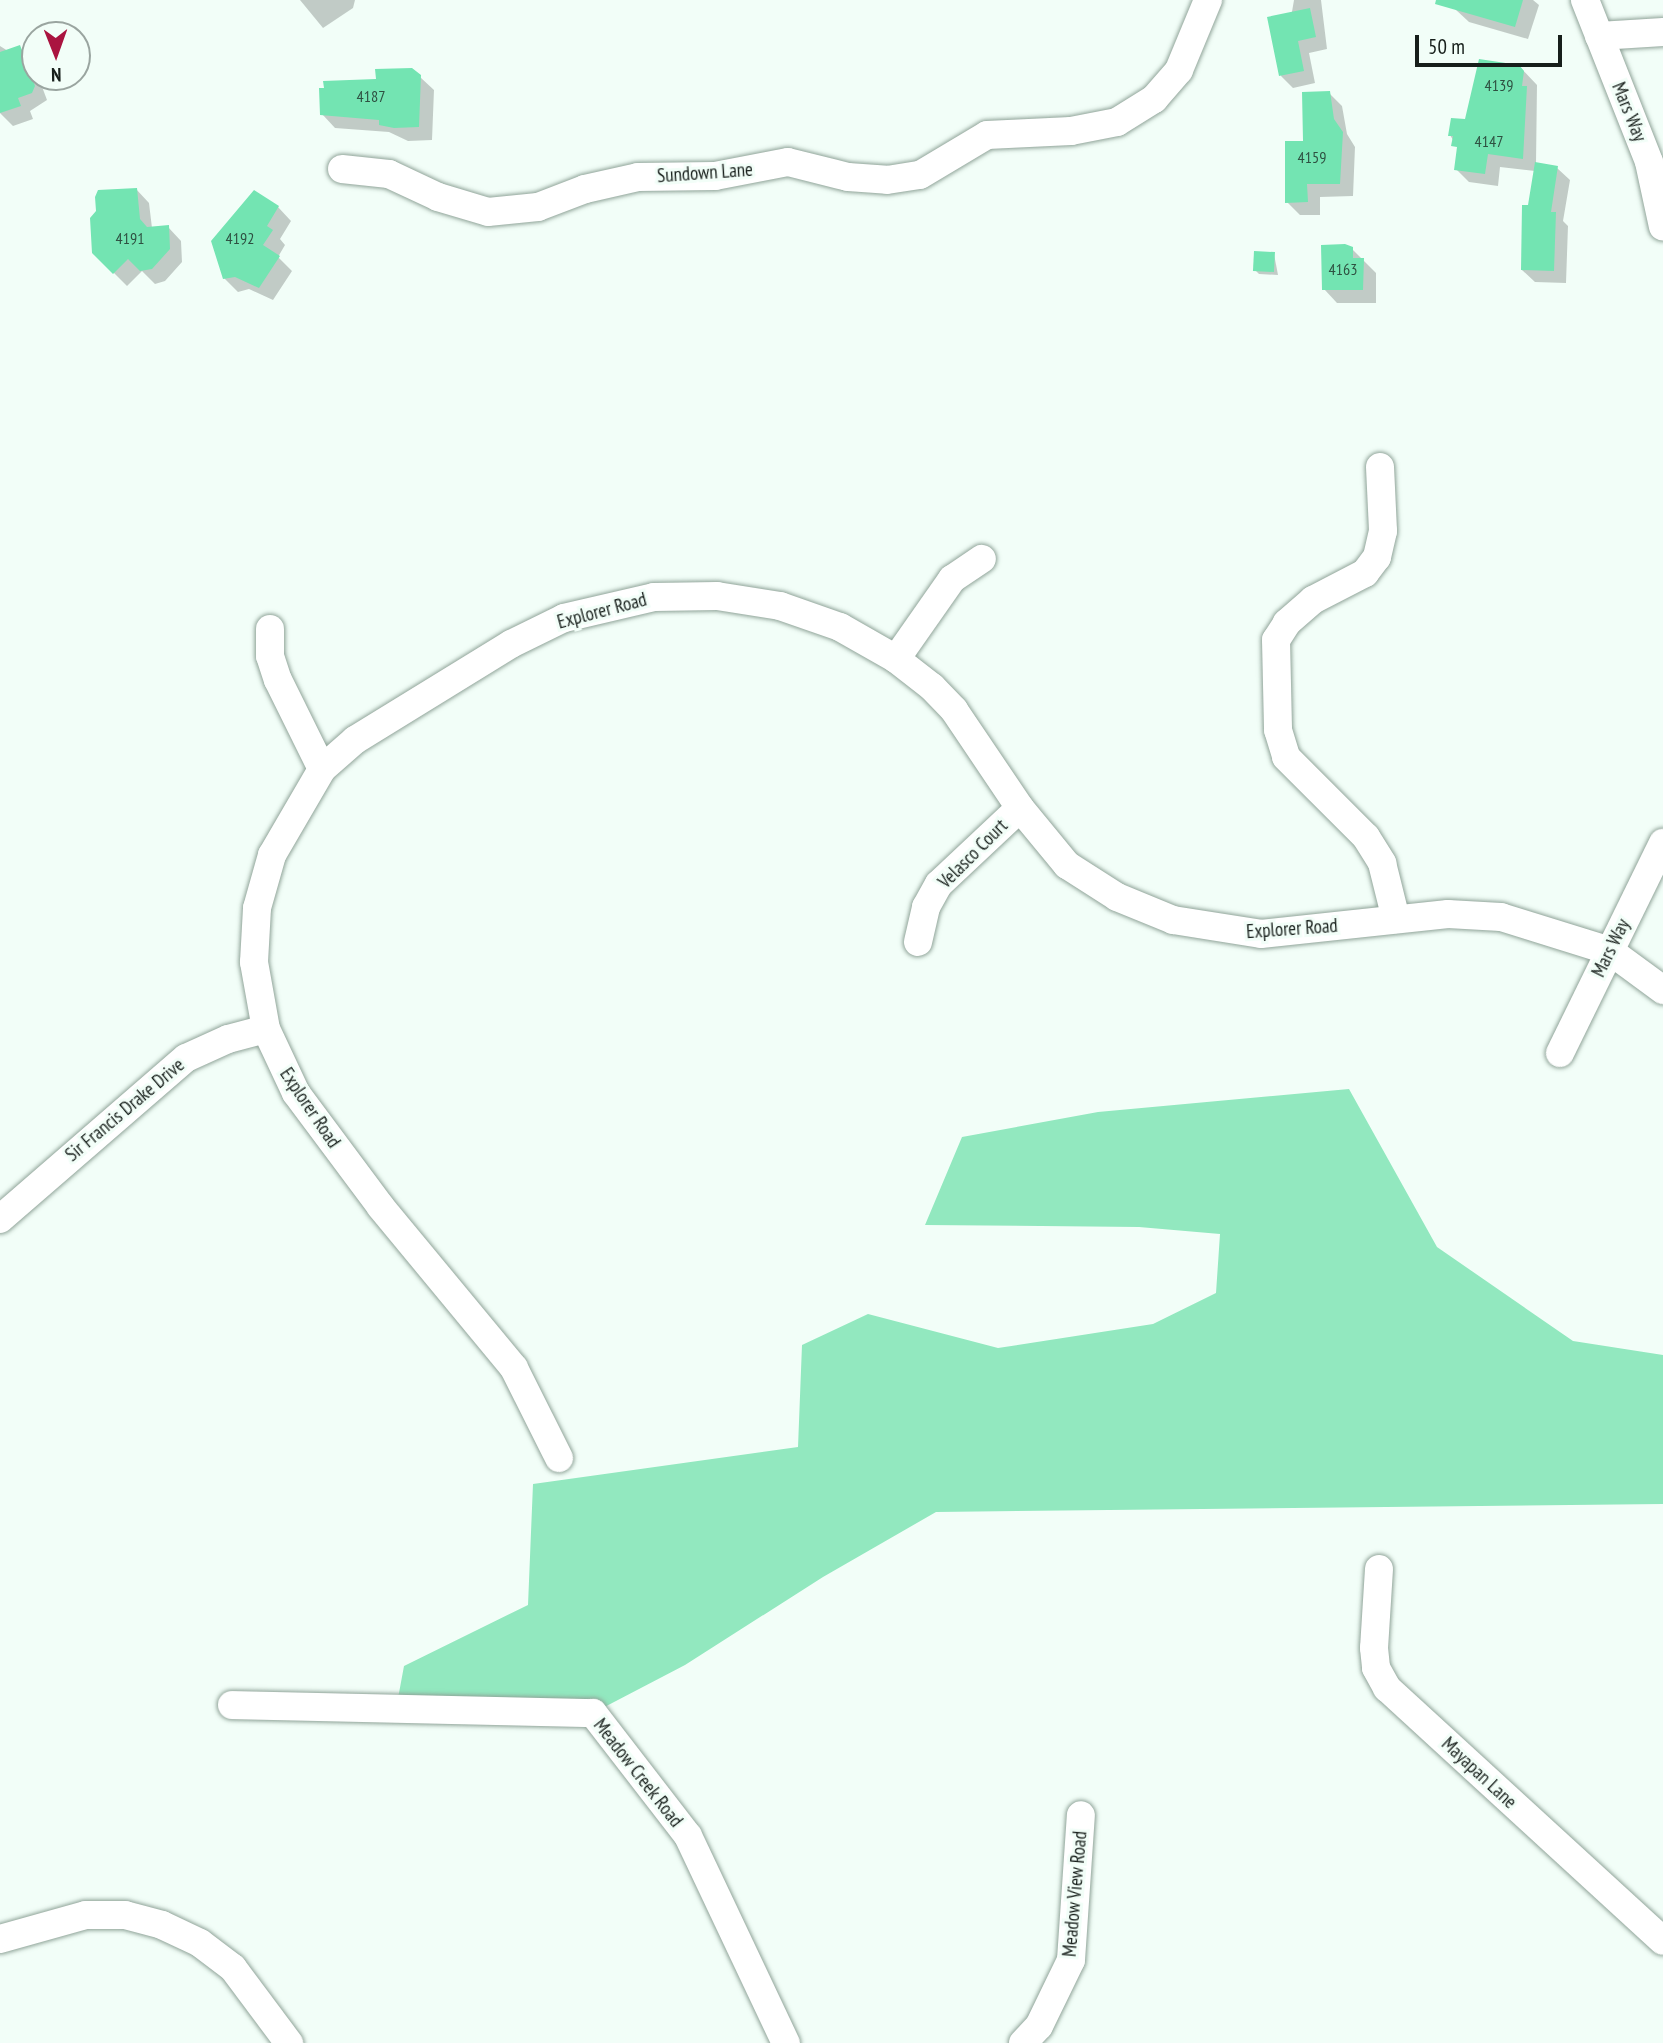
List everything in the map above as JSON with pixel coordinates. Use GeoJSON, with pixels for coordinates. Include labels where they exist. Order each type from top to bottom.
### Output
{"type":"FeatureCollection","features":[{"type":"Feature","properties":{"kind":"street","name":"Sundown Lane"},"geometry":{"type":"LineString","coordinates":[[342,169],[389,174],[438,197],[488,212],[538,207],[585,189],[638,177],[715,176],[788,162],[848,177],[887,180],[920,175],[987,135],[1071,131],[1117,122],[1154,99],[1179,70],[1208,0]]}},
{"type":"Feature","properties":{"kind":"street","name":"Mars Way"},"geometry":{"type":"LineString","coordinates":[[1585,0],[1649,162],[1663,227]]}},
{"type":"Feature","properties":{"kind":"street"},"geometry":{"type":"LineString","coordinates":[[1599,36],[1663,32]]}},
{"type":"Feature","properties":{"kind":"street"},"geometry":{"type":"LineString","coordinates":[[1380,467],[1383,531],[1377,557],[1365,573],[1313,600],[1287,623],[1276,640],[1278,730],[1286,757],[1366,837],[1382,863],[1396,919]]}},
{"type":"Feature","properties":{"kind":"street"},"geometry":{"type":"LineString","coordinates":[[896,659],[952,579],[982,559]]}},
{"type":"Feature","properties":{"kind":"street","name":"Explorer Road"},"geometry":{"type":"LineString","coordinates":[[559,1458],[514,1368],[309,1112],[284,1072],[266,1029],[254,962],[260,894],[283,830],[322,769],[355,740],[511,644],[565,618],[623,602],[707,596],[780,606],[840,628],[896,659],[954,710],[1020,808],[1068,865],[1117,897],[1173,920],[1261,934],[1448,914],[1501,917],[1610,951],[1663,990]]}},
{"type":"Feature","properties":{"kind":"street"},"geometry":{"type":"LineString","coordinates":[[270,629],[270,656],[278,680],[322,769]]}},
{"type":"Feature","properties":{"kind":"street","name":"Velasco Court"},"geometry":{"type":"LineString","coordinates":[[918,942],[926,907],[939,884],[1020,808]]}},
{"type":"Feature","properties":{"kind":"street","name":"Mars Way"},"geometry":{"type":"LineString","coordinates":[[1560,1053],[1663,843]]}},
{"type":"Feature","properties":{"kind":"street","name":"Sir Francis Drake Drive"},"geometry":{"type":"LineString","coordinates":[[0,1219],[186,1058],[229,1039],[266,1029]]}},
{"type":"Feature","properties":{"kind":"street","name":"Mayapan Lane"},"geometry":{"type":"LineString","coordinates":[[1379,1569],[1374,1648],[1376,1668],[1387,1688],[1663,1941]]}},
{"type":"Feature","properties":{"kind":"street","name":"Meadow Creek Road"},"geometry":{"type":"LineString","coordinates":[[232,1705],[593,1713],[688,1836],[786,2043]]}},
{"type":"Feature","properties":{"kind":"street","name":"Meadow View Road"},"geometry":{"type":"LineString","coordinates":[[1023,2043],[1039,2026],[1072,1960],[1081,1815]]}},
{"type":"Feature","properties":{"kind":"street"},"geometry":{"type":"LineString","coordinates":[[0,1939],[105,1914],[162,1924],[200,1943],[233,1968],[289,2043]]}},
{"type":"Feature","properties":{"kind":"green space"},"geometry":{"type":"Polygon","coordinates":[[[1349,1089],[1437,1247],[1573,1341],[1663,1355],[1663,1504],[936,1512],[823,1577],[685,1665],[593,1713],[396,1709],[404,1666],[528,1605],[533,1484],[798,1447],[802,1345],[868,1314],[998,1348],[1153,1324],[1216,1293],[1220,1234],[1139,1227],[925,1225],[962,1137],[1098,1112],[1349,1089]]]}},
{"type":"Feature","properties":{"kind":"building"},"geometry":{"type":"Polygon","coordinates":[[[1436,0],[1523,0],[1515,27],[1435,4],[1436,0]]]}},
{"type":"Feature","properties":{"kind":"building"},"geometry":{"type":"Polygon","coordinates":[[[1310,8],[1316,37],[1298,41],[1304,71],[1279,76],[1267,17],[1310,8]]]}},
{"type":"Feature","properties":{"kind":"building"},"geometry":{"type":"Polygon","coordinates":[[[20,45],[21,91],[33,91],[18,98],[21,106],[0,113],[0,52],[20,45]]]}},
{"type":"Feature","properties":{"kind":"building"},"geometry":{"type":"Polygon","coordinates":[[[1479,59],[1519,65],[1524,71],[1522,86],[1527,86],[1523,159],[1488,154],[1485,174],[1454,170],[1457,147],[1451,146],[1453,136],[1448,136],[1451,118],[1465,119],[1479,59]]]}},
{"type":"Feature","properties":{"kind":"building"},"geometry":{"type":"Polygon","coordinates":[[[412,68],[421,75],[419,127],[394,128],[379,125],[379,120],[320,115],[319,88],[324,88],[323,81],[376,79],[375,69],[412,68]]]}},
{"type":"Feature","properties":{"kind":"building"},"geometry":{"type":"Polygon","coordinates":[[[1330,91],[1334,119],[1343,132],[1340,184],[1307,184],[1308,202],[1285,203],[1285,141],[1303,141],[1302,92],[1330,91]]]}},
{"type":"Feature","properties":{"kind":"building"},"geometry":{"type":"Polygon","coordinates":[[[1535,162],[1558,166],[1551,212],[1556,212],[1554,271],[1521,270],[1522,205],[1528,205],[1535,162]]]}},
{"type":"Feature","properties":{"kind":"building"},"geometry":{"type":"Polygon","coordinates":[[[137,188],[140,219],[147,227],[169,225],[170,249],[152,269],[140,271],[128,259],[113,274],[92,253],[90,218],[96,211],[95,197],[98,190],[137,188]]]}},
{"type":"Feature","properties":{"kind":"building"},"geometry":{"type":"Polygon","coordinates":[[[254,190],[279,206],[267,226],[273,230],[263,245],[280,256],[259,288],[235,277],[223,279],[211,241],[254,190]]]}},
{"type":"Feature","properties":{"kind":"building"},"geometry":{"type":"Polygon","coordinates":[[[1345,244],[1353,247],[1353,258],[1364,258],[1363,290],[1322,290],[1321,245],[1345,244]]]}},
{"type":"Feature","properties":{"kind":"building"},"geometry":{"type":"Polygon","coordinates":[[[1254,251],[1275,252],[1274,272],[1253,271],[1254,251]]]}}]}
